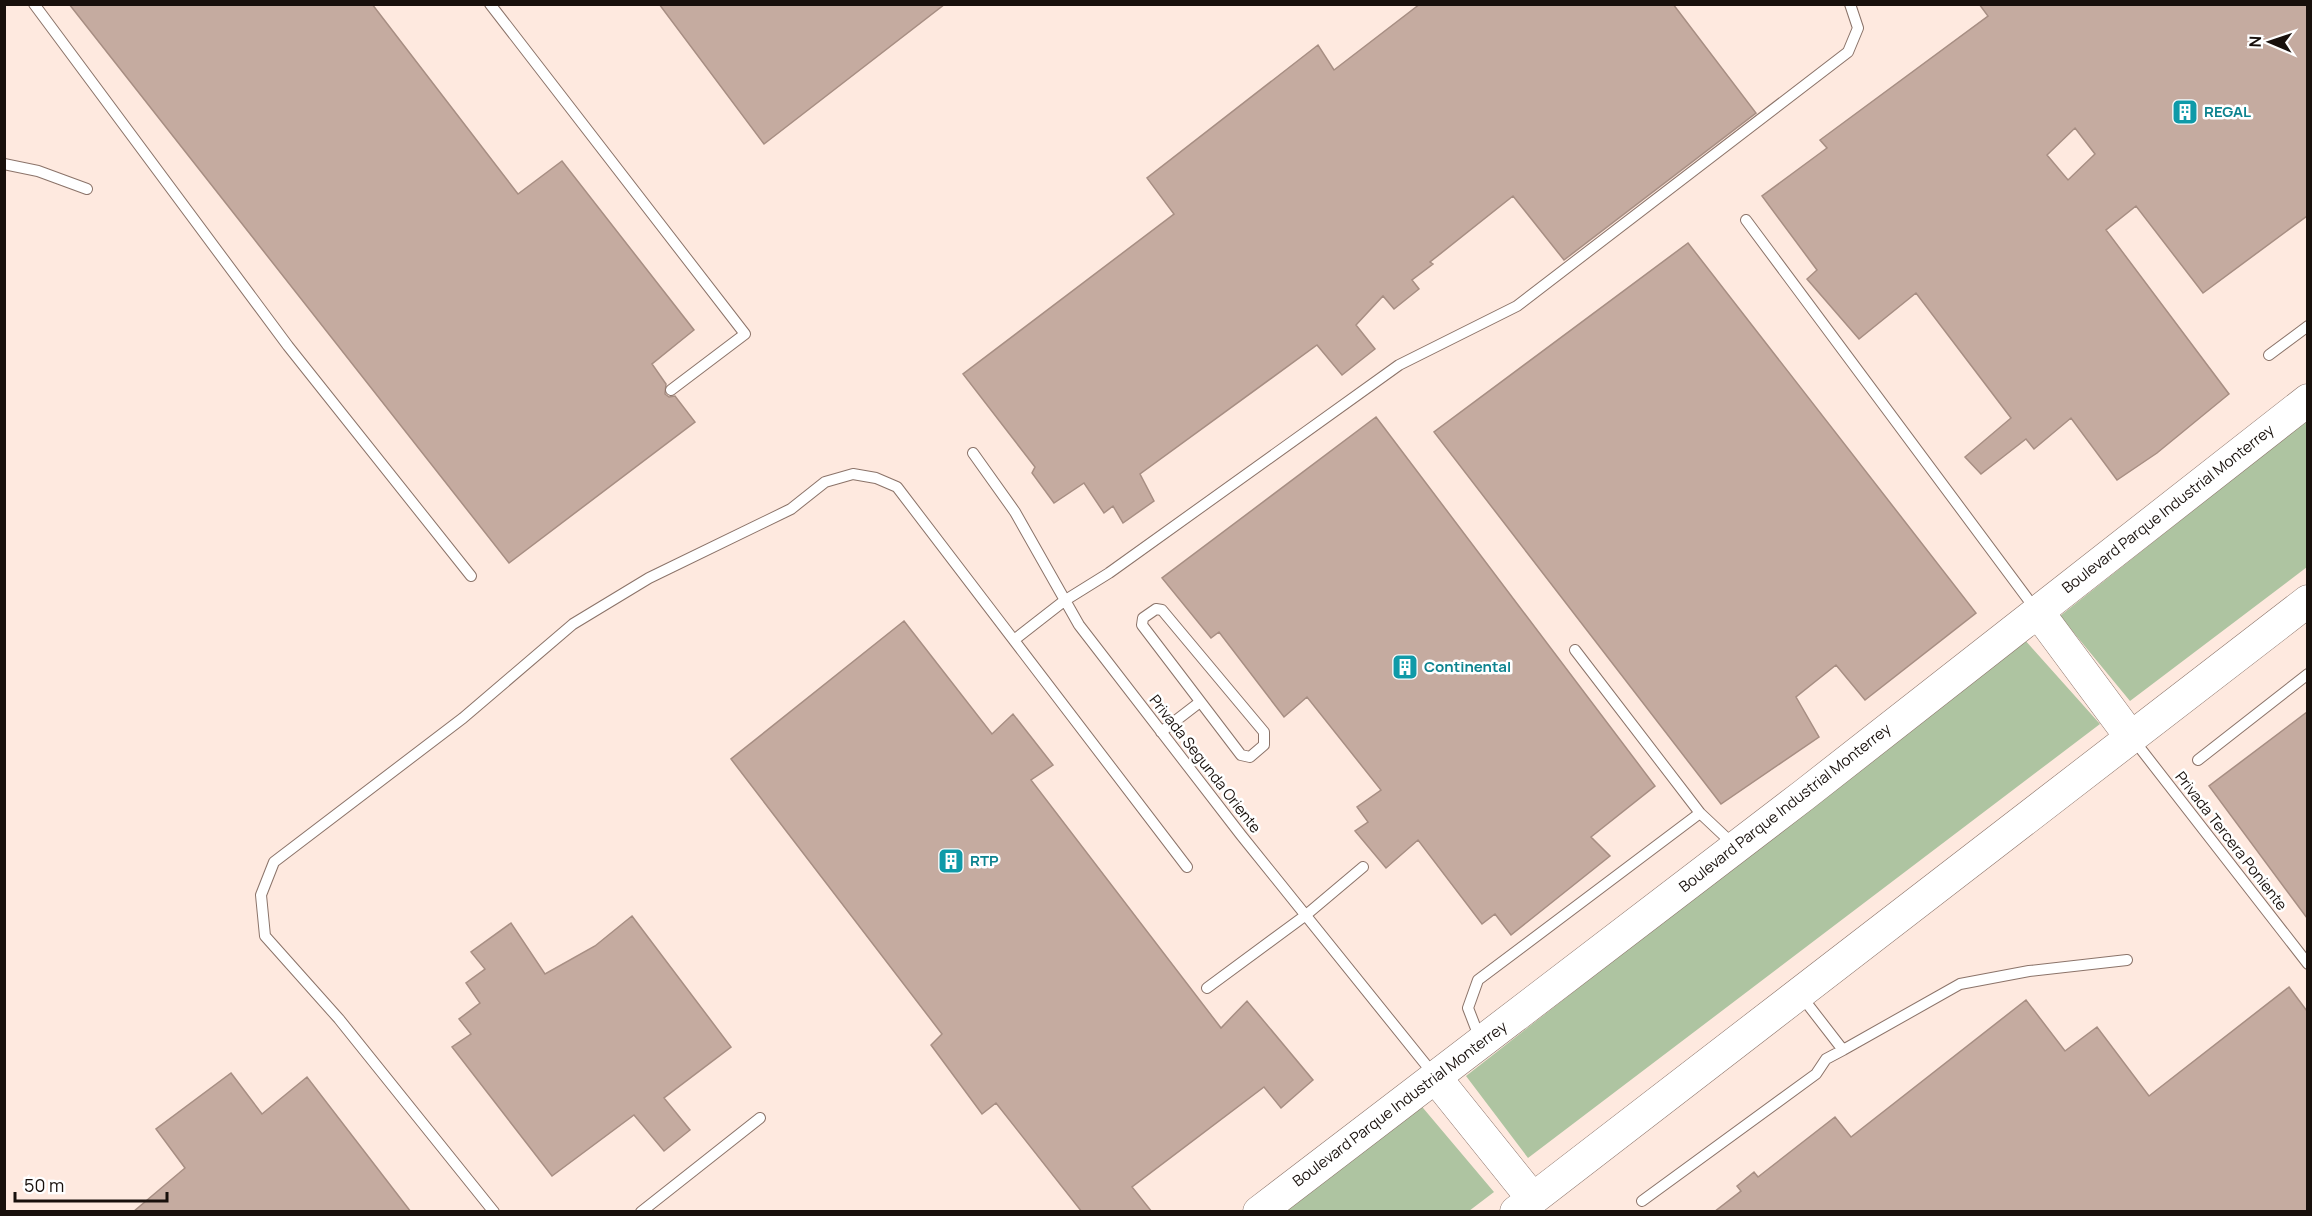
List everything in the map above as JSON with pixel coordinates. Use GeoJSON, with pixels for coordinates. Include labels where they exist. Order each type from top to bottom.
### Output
{"type":"FeatureCollection","features":[{"type":"Feature","properties":{"kind":"street","name":"Boulevard Parque Industrial Monterrey"},"geometry":{"type":"LineString","coordinates":[[1259,1212],[1737,847],[2307,400]]}},
{"type":"Feature","properties":{"kind":"street"},"geometry":{"type":"LineString","coordinates":[[1435,1077],[1531,1207],[1799,993],[2307,601]]}},
{"type":"Feature","properties":{"kind":"street"},"geometry":{"type":"LineString","coordinates":[[2038,612],[2130,736]]}},
{"type":"Feature","properties":{"kind":"lane"},"geometry":{"type":"LineString","coordinates":[[34,4],[288,346],[471,576]]}},
{"type":"Feature","properties":{"kind":"lane"},"geometry":{"type":"LineString","coordinates":[[490,4],[745,334],[671,390]]}},
{"type":"Feature","properties":{"kind":"lane"},"geometry":{"type":"LineString","coordinates":[[1014,640],[1064,601],[1109,573],[1399,365],[1517,306],[1848,52],[1858,28],[1850,4]]}},
{"type":"Feature","properties":{"kind":"lane"},"geometry":{"type":"LineString","coordinates":[[4,164],[38,171],[87,189]]}},
{"type":"Feature","properties":{"kind":"lane"},"geometry":{"type":"LineString","coordinates":[[1746,220],[2038,612]]}},
{"type":"Feature","properties":{"kind":"lane"},"geometry":{"type":"LineString","coordinates":[[2269,355],[2307,326]]}},
{"type":"Feature","properties":{"kind":"lane","name":"Privada Segunda Oriente"},"geometry":{"type":"LineString","coordinates":[[974,453],[1015,512],[1079,626],[1435,1077]]}},
{"type":"Feature","properties":{"kind":"lane"},"geometry":{"type":"LineString","coordinates":[[494,1212],[339,1019],[265,936],[261,895],[274,862],[463,718],[573,624],[649,578],[791,509],[825,482],[853,474],[876,478],[897,487],[1187,867]]}},
{"type":"Feature","properties":{"kind":"lane"},"geometry":{"type":"LineString","coordinates":[[1156,609],[1164,612],[1264,732],[1264,745],[1250,757],[1241,755],[1200,702],[1142,625],[1143,618],[1156,609]]}},
{"type":"Feature","properties":{"kind":"lane"},"geometry":{"type":"LineString","coordinates":[[1575,650],[1700,813],[1737,847]]}},
{"type":"Feature","properties":{"kind":"lane"},"geometry":{"type":"LineString","coordinates":[[2198,760],[2307,674]]}},
{"type":"Feature","properties":{"kind":"lane"},"geometry":{"type":"LineString","coordinates":[[1161,732],[1200,702]]}},
{"type":"Feature","properties":{"kind":"lane","name":"Privada Tercera Poniente"},"geometry":{"type":"LineString","coordinates":[[2130,736],[2307,964]]}},
{"type":"Feature","properties":{"kind":"lane"},"geometry":{"type":"LineString","coordinates":[[1481,1042],[1468,1008],[1478,980],[1700,813]]}},
{"type":"Feature","properties":{"kind":"lane"},"geometry":{"type":"LineString","coordinates":[[1207,988],[1306,915],[1363,867]]}},
{"type":"Feature","properties":{"kind":"lane"},"geometry":{"type":"LineString","coordinates":[[1642,1201],[1816,1074],[1826,1059],[1960,984],[2029,971],[2127,960]]}},
{"type":"Feature","properties":{"kind":"lane"},"geometry":{"type":"LineString","coordinates":[[1799,993],[1843,1050]]}},
{"type":"Feature","properties":{"kind":"lane"},"geometry":{"type":"LineString","coordinates":[[641,1212],[760,1118]]}},
{"type":"Feature","properties":{"kind":"green space"},"geometry":{"type":"Polygon","coordinates":[[[2307,420],[2307,567],[2130,701],[2060,616],[2307,420]]]}},
{"type":"Feature","properties":{"kind":"green space"},"geometry":{"type":"Polygon","coordinates":[[[2024,639],[2100,724],[1528,1158],[1466,1076],[2024,639]]]}},
{"type":"Feature","properties":{"kind":"green space"},"geometry":{"type":"Polygon","coordinates":[[[1418,1102],[1494,1192],[1469,1211],[1276,1212],[1418,1102]]]}},
{"type":"Feature","properties":{"kind":"building"},"geometry":{"type":"Polygon","coordinates":[[[69,4],[372,4],[518,194],[562,161],[694,330],[652,364],[666,384],[665,394],[669,397],[675,396],[695,422],[509,563],[69,4]]]}},
{"type":"Feature","properties":{"kind":"building"},"geometry":{"type":"Polygon","coordinates":[[[659,4],[945,4],[764,144],[659,4]]]}},
{"type":"Feature","properties":{"kind":"building"},"geometry":{"type":"Polygon","coordinates":[[[1420,4],[1673,4],[1756,113],[1564,260],[1513,196],[1430,262],[1433,264],[1412,280],[1419,289],[1394,309],[1383,296],[1356,325],[1375,349],[1342,375],[1317,345],[1140,474],[1154,501],[1123,523],[1113,506],[1104,513],[1084,483],[1054,503],[1032,473],[1035,467],[963,374],[1174,214],[1147,178],[1318,45],[1334,70],[1420,4]]]}},
{"type":"Feature","properties":{"kind":"building"},"geometry":{"type":"Polygon","coordinates":[[[1979,4],[2307,4],[2307,216],[2203,293],[2136,206],[2106,230],[2229,394],[2157,453],[2117,480],[2071,418],[2034,449],[2026,439],[1981,474],[1965,457],[2011,418],[1916,293],[1859,339],[1807,279],[1817,270],[1762,196],[1827,148],[1820,140],[1988,16],[1979,4]],[[2075,128],[2047,155],[2068,180],[2095,154],[2075,128]]]}},
{"type":"Feature","properties":{"kind":"building"},"geometry":{"type":"Polygon","coordinates":[[[1688,243],[1976,613],[1865,700],[1836,665],[1796,697],[1819,737],[1721,804],[1434,432],[1688,243]]]}},
{"type":"Feature","properties":{"kind":"building","name":"Continental"},"geometry":{"type":"Polygon","coordinates":[[[1376,417],[1655,786],[1591,837],[1610,856],[1511,935],[1495,914],[1482,924],[1418,840],[1386,868],[1355,831],[1368,822],[1357,807],[1381,790],[1307,697],[1284,717],[1219,632],[1211,638],[1162,578],[1376,417]]]}},
{"type":"Feature","properties":{"kind":"building","name":"RTP"},"geometry":{"type":"Polygon","coordinates":[[[904,621],[992,734],[1013,714],[1053,765],[1031,780],[1221,1028],[1247,1001],[1313,1080],[1281,1108],[1264,1087],[1132,1187],[1152,1212],[1082,1212],[996,1103],[982,1114],[931,1045],[942,1034],[731,759],[904,621]]]}},
{"type":"Feature","properties":{"kind":"building"},"geometry":{"type":"Polygon","coordinates":[[[2307,712],[2307,918],[2209,786],[2307,712]]]}},
{"type":"Feature","properties":{"kind":"building"},"geometry":{"type":"Polygon","coordinates":[[[632,916],[731,1047],[664,1098],[690,1130],[664,1151],[634,1115],[552,1176],[452,1047],[471,1034],[459,1019],[480,1003],[466,983],[485,969],[471,952],[511,923],[545,974],[595,946],[632,916]]]}},
{"type":"Feature","properties":{"kind":"building"},"geometry":{"type":"Polygon","coordinates":[[[2289,987],[2307,1011],[2307,1212],[1714,1212],[1741,1191],[1737,1186],[1754,1172],[1758,1177],[1835,1117],[1851,1137],[2026,1000],[2065,1051],[2097,1027],[2149,1096],[2289,987]]]}},
{"type":"Feature","properties":{"kind":"building"},"geometry":{"type":"Polygon","coordinates":[[[231,1073],[262,1114],[307,1077],[411,1212],[133,1212],[185,1168],[156,1129],[231,1073]]]}},
{"type":"Feature","properties":{"kind":"place","name":"REGAL"},"geometry":{"type":"Point","coordinates":[2185,112]}},
{"type":"Feature","properties":{"kind":"place","name":"Continental"},"geometry":{"type":"Point","coordinates":[1405,667]}},
{"type":"Feature","properties":{"kind":"place","name":"RTP"},"geometry":{"type":"Point","coordinates":[951,861]}}]}
